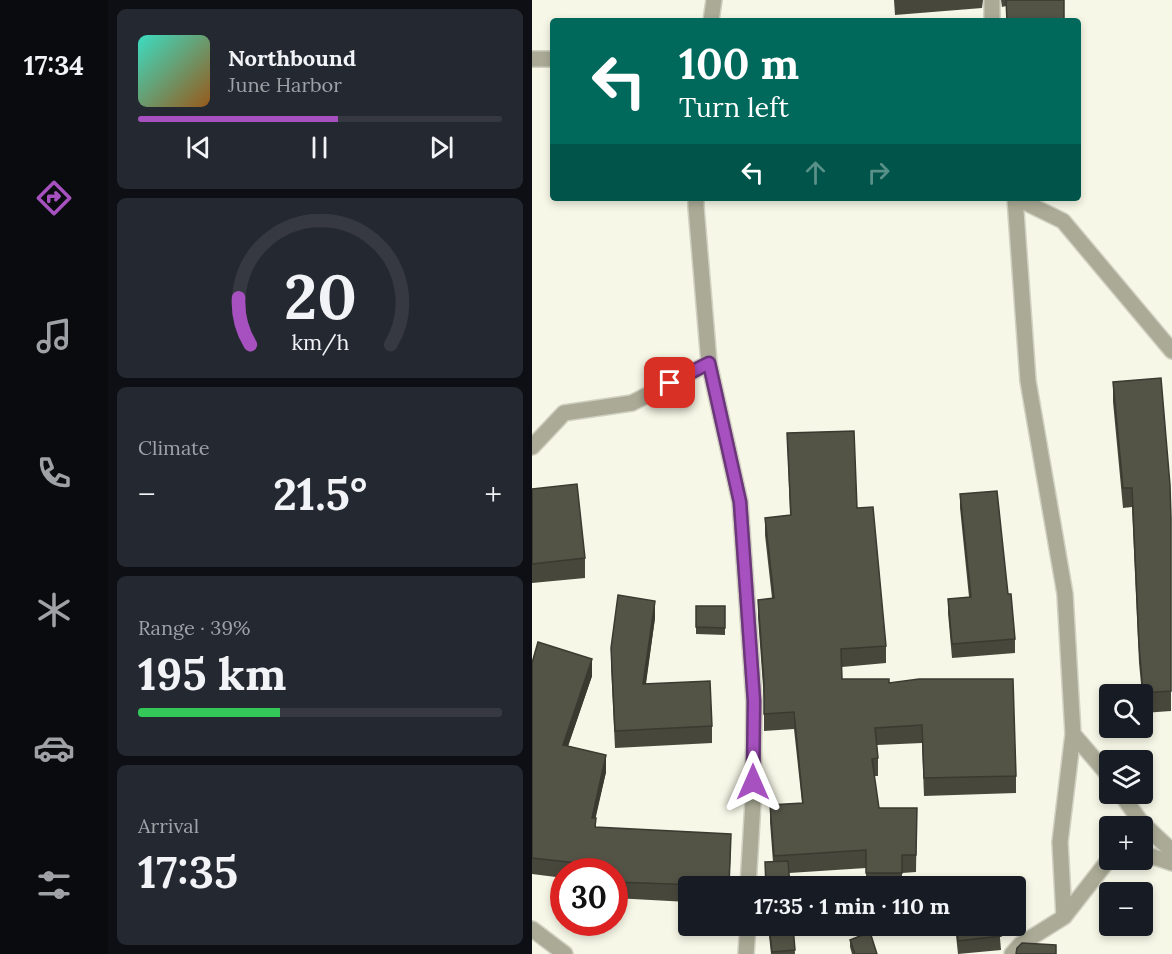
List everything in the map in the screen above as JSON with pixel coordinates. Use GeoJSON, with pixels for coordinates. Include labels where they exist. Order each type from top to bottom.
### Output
{"type":"FeatureCollection","features":[{"type":"Feature","properties":{"kind":"street"},"geometry":{"type":"LineString","coordinates":[[711,18],[714,0]]}},
{"type":"Feature","properties":{"kind":"street"},"geometry":{"type":"LineString","coordinates":[[992,0],[992,18]]}},
{"type":"Feature","properties":{"kind":"street"},"geometry":{"type":"LineString","coordinates":[[532,58],[550,59]]}},
{"type":"Feature","properties":{"kind":"street"},"geometry":{"type":"LineString","coordinates":[[696,201],[709,363],[740,502],[754,701],[753,802],[749,876]]}},
{"type":"Feature","properties":{"kind":"street"},"geometry":{"type":"LineString","coordinates":[[1016,201],[1028,381],[1065,594],[1073,734],[1060,842],[1064,917]]}},
{"type":"Feature","properties":{"kind":"street"},"geometry":{"type":"LineString","coordinates":[[1022,201],[1063,221],[1171,351]]}},
{"type":"Feature","properties":{"kind":"street"},"geometry":{"type":"LineString","coordinates":[[532,447],[564,413],[632,403],[709,363]]}},
{"type":"Feature","properties":{"kind":"street"},"geometry":{"type":"LineString","coordinates":[[1073,734],[1099,764]]}},
{"type":"Feature","properties":{"kind":"street"},"geometry":{"type":"LineString","coordinates":[[1128,804],[1141,822],[1171,851]]}},
{"type":"Feature","properties":{"kind":"street"},"geometry":{"type":"LineString","coordinates":[[1153,857],[1171,863]]}},
{"type":"Feature","properties":{"kind":"street"},"geometry":{"type":"LineString","coordinates":[[1012,954],[1021,944],[1064,917],[1101,870]]}},
{"type":"Feature","properties":{"kind":"street"},"geometry":{"type":"LineString","coordinates":[[532,929],[565,954]]}},
{"type":"Feature","properties":{"kind":"street"},"geometry":{"type":"LineString","coordinates":[[746,954],[747,936]]}},
{"type":"Feature","properties":{"kind":"building"},"geometry":{"type":"Polygon","coordinates":[[[1006,0],[1064,0],[1064,18],[1007,18],[1006,0]]]}},
{"type":"Feature","properties":{"kind":"building"},"geometry":{"type":"Polygon","coordinates":[[[1161,378],[1170,485],[1171,691],[1153,692],[1153,684],[1142,684],[1132,488],[1123,488],[1113,382],[1161,378]]]}},
{"type":"Feature","properties":{"kind":"building"},"geometry":{"type":"Polygon","coordinates":[[[854,431],[857,508],[873,507],[886,646],[841,649],[842,679],[889,679],[889,683],[919,679],[1013,679],[1016,776],[924,778],[922,725],[875,728],[878,758],[872,759],[879,808],[917,808],[916,855],[902,855],[902,873],[866,873],[866,850],[774,856],[770,805],[803,803],[794,712],[764,714],[758,600],[774,598],[765,518],[791,515],[787,433],[854,431]]]}},
{"type":"Feature","properties":{"kind":"building"},"geometry":{"type":"Polygon","coordinates":[[[577,484],[585,558],[532,564],[532,489],[577,484]]]}},
{"type":"Feature","properties":{"kind":"building"},"geometry":{"type":"Polygon","coordinates":[[[997,491],[1015,639],[952,644],[948,599],[971,597],[960,494],[997,491]]]}},
{"type":"Feature","properties":{"kind":"building"},"geometry":{"type":"Polygon","coordinates":[[[618,595],[655,601],[643,684],[710,681],[712,726],[615,731],[611,648],[618,595]]]}},
{"type":"Feature","properties":{"kind":"building"},"geometry":{"type":"Polygon","coordinates":[[[696,606],[725,606],[725,628],[696,627],[696,606]]]}},
{"type":"Feature","properties":{"kind":"building"},"geometry":{"type":"Polygon","coordinates":[[[538,642],[592,659],[563,745],[606,755],[592,818],[596,818],[595,827],[731,834],[729,876],[678,876],[678,884],[628,882],[628,858],[550,858],[550,860],[532,858],[532,663],[538,642]]]}},
{"type":"Feature","properties":{"kind":"building"},"geometry":{"type":"Polygon","coordinates":[[[788,861],[789,876],[766,876],[765,862],[788,861]]]}},
{"type":"Feature","properties":{"kind":"building"},"geometry":{"type":"Polygon","coordinates":[[[770,936],[794,936],[795,950],[772,952],[770,936]]]}},
{"type":"Feature","properties":{"kind":"building"},"geometry":{"type":"Polygon","coordinates":[[[860,936],[871,936],[877,954],[855,954],[850,940],[860,936]]]}},
{"type":"Feature","properties":{"kind":"building"},"geometry":{"type":"Polygon","coordinates":[[[958,936],[1001,936],[958,941],[958,936]]]}},
{"type":"Feature","properties":{"kind":"building"},"geometry":{"type":"Polygon","coordinates":[[[1022,943],[1056,945],[1056,954],[1016,954],[1017,948],[1022,943]]]}},
{"type":"Feature","properties":{"kind":"route"},"geometry":{"type":"LineString","coordinates":[[670,383],[709,363],[740,502],[754,701],[753,782]]}}]}
